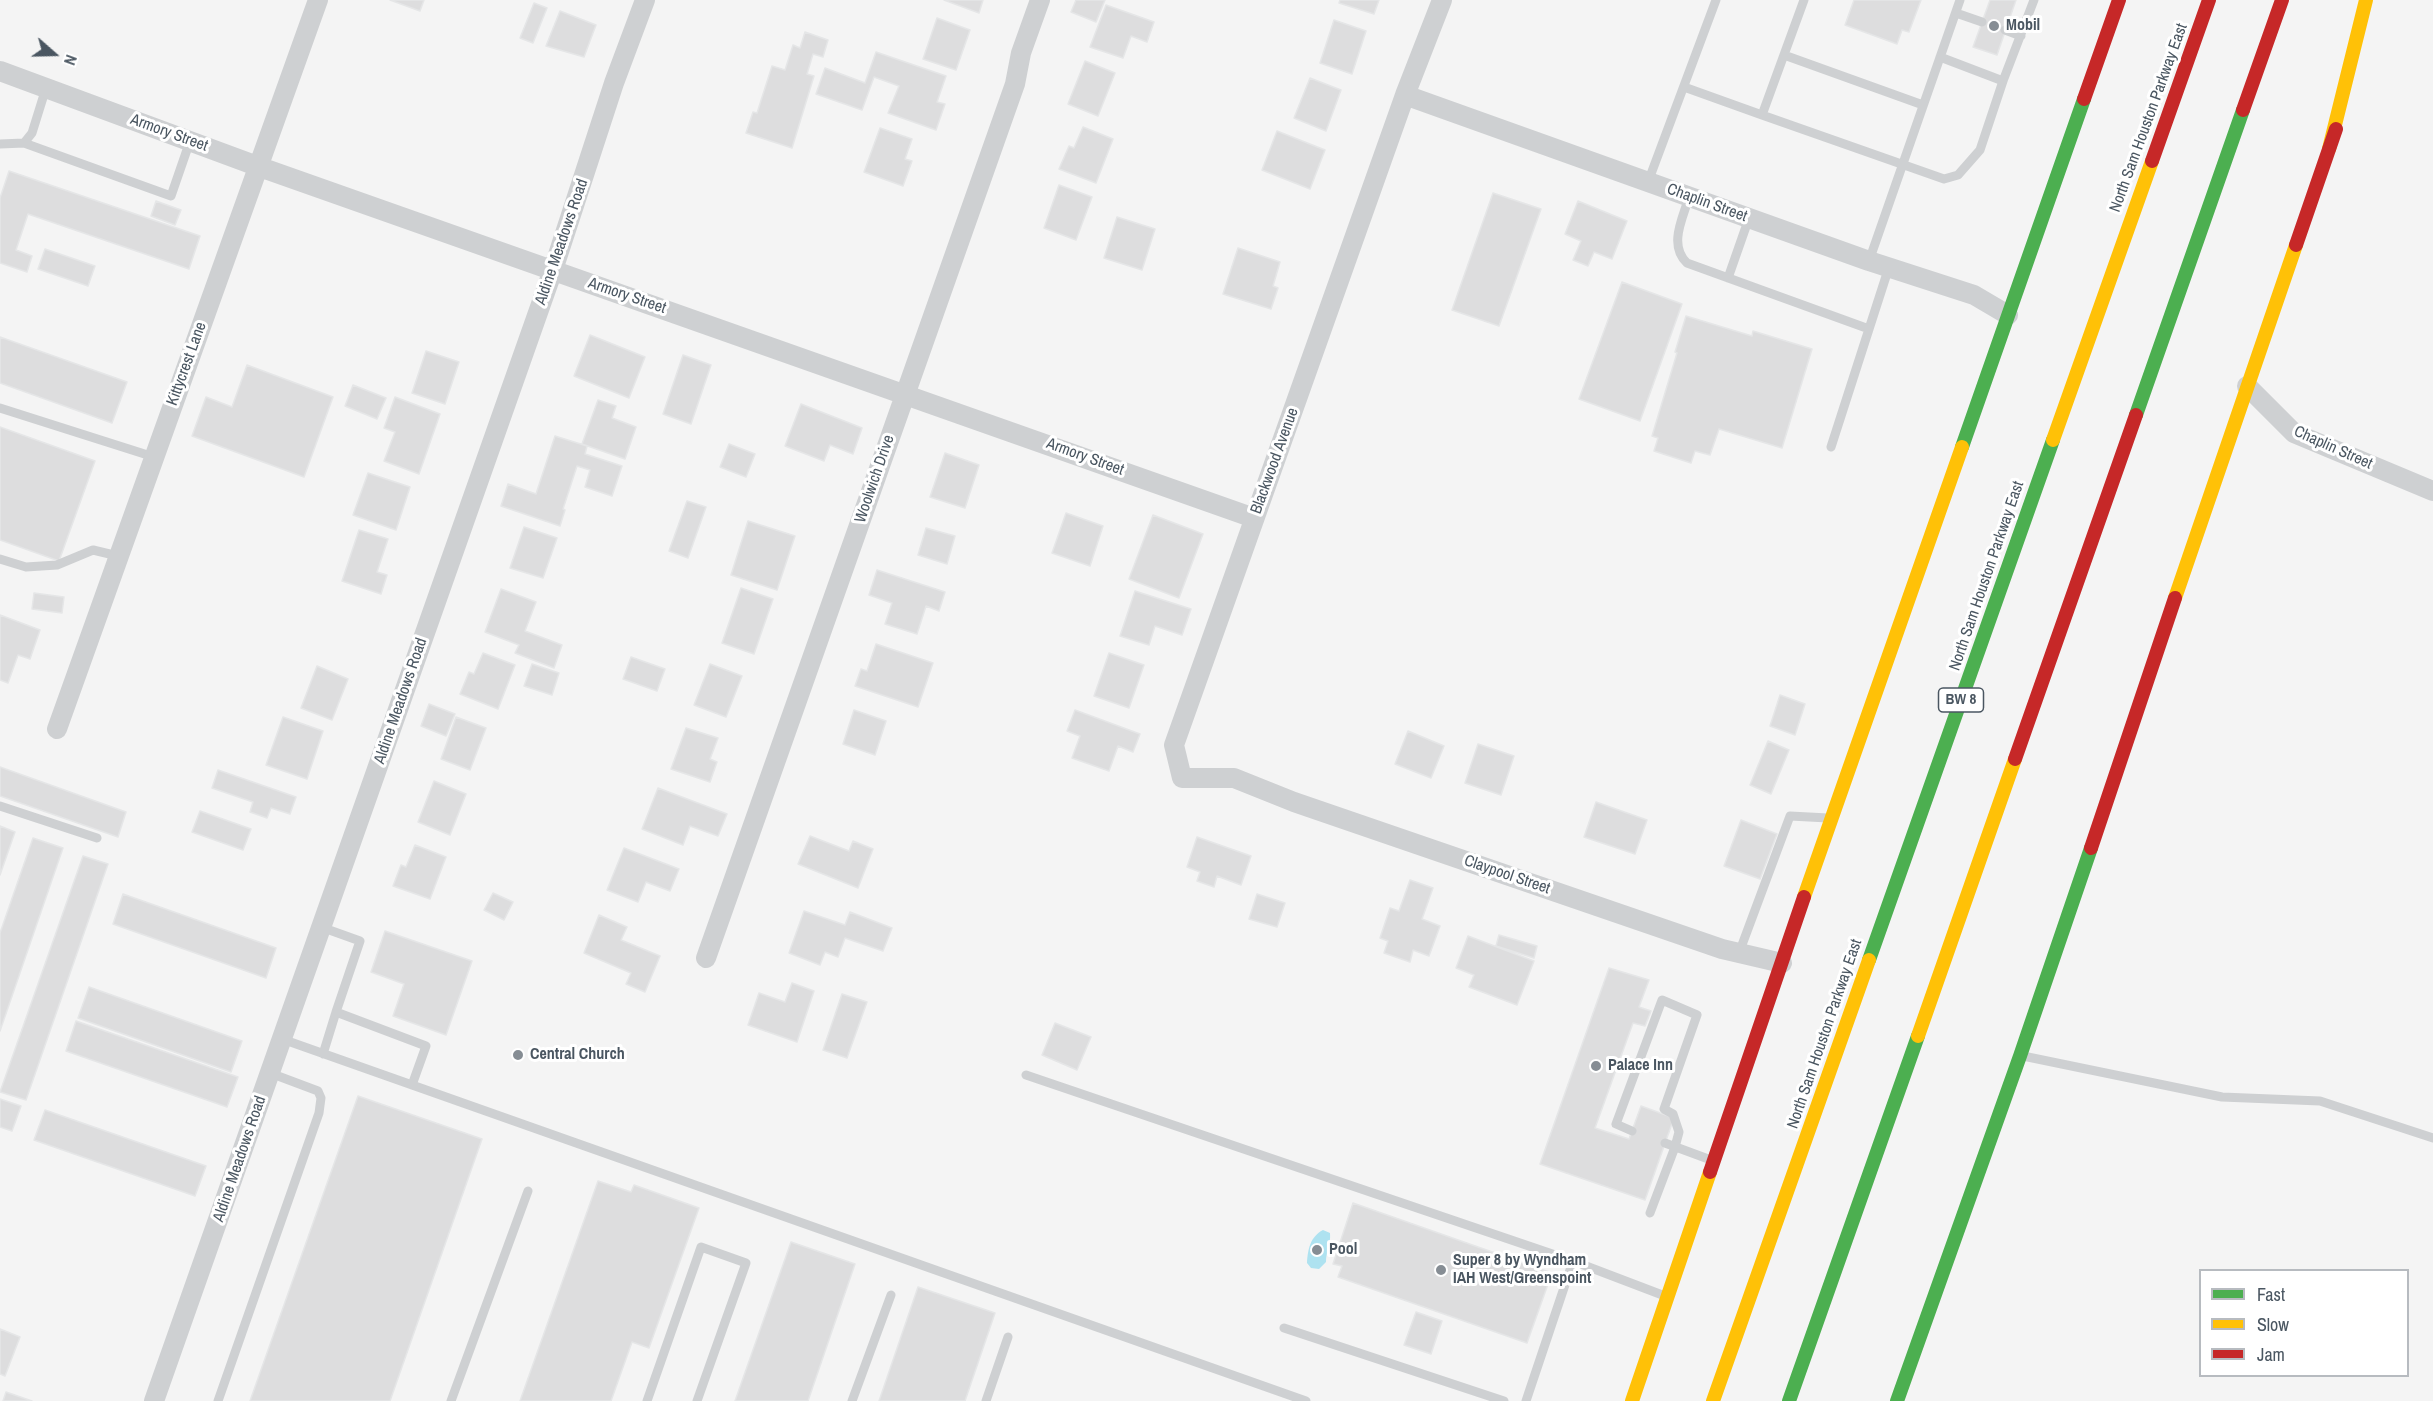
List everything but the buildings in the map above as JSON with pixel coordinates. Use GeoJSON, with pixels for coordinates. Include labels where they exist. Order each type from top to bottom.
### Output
{"type":"FeatureCollection","features":[{"type":"Feature","properties":{"kind":"main road"},"geometry":{"type":"LineString","coordinates":[[1632,1401],[1831,818],[2119,0]]}},
{"type":"Feature","properties":{"kind":"main road","name":"North Sam Houston Parkway East"},"geometry":{"type":"LineString","coordinates":[[1713,1401],[2209,0]]}},
{"type":"Feature","properties":{"kind":"main road"},"geometry":{"type":"LineString","coordinates":[[1789,1401],[2282,0]]}},
{"type":"Feature","properties":{"kind":"main road"},"geometry":{"type":"LineString","coordinates":[[2329,149],[2366,0]]}},
{"type":"Feature","properties":{"kind":"main road"},"geometry":{"type":"LineString","coordinates":[[1897,1401],[2020,1056],[2247,386],[2378,11]]}},
{"type":"Feature","properties":{"kind":"street","name":"Kittycrest Lane"},"geometry":{"type":"LineString","coordinates":[[57,729],[318,0]]}},
{"type":"Feature","properties":{"kind":"street","name":"Aldine Meadows Road"},"geometry":{"type":"LineString","coordinates":[[154,1401],[553,270],[614,83],[645,0]]}},
{"type":"Feature","properties":{"kind":"street","name":"Woolwich Drive"},"geometry":{"type":"LineString","coordinates":[[706,958],[1015,84],[1021,53],[1040,0]]}},
{"type":"Feature","properties":{"kind":"street","name":"Blackwood Avenue"},"geometry":{"type":"LineString","coordinates":[[1234,778],[1182,778],[1174,745],[1405,95],[1442,0]]}},
{"type":"Feature","properties":{"kind":"street","name":"Armory Street"},"geometry":{"type":"LineString","coordinates":[[0,71],[257,166],[906,393],[1254,518]]}},
{"type":"Feature","properties":{"kind":"street","name":"Chaplin Street"},"geometry":{"type":"LineString","coordinates":[[1405,95],[1869,261],[1974,296],[2008,315]]}},
{"type":"Feature","properties":{"kind":"street","name":"Chaplin Street"},"geometry":{"type":"LineString","coordinates":[[2247,386],[2294,433],[2433,491]]}},
{"type":"Feature","properties":{"kind":"street","name":"Claypool Street"},"geometry":{"type":"LineString","coordinates":[[1234,778],[1294,802],[1738,953],[1782,963]]}},
{"type":"Feature","properties":{"kind":"lane"},"geometry":{"type":"LineString","coordinates":[[1648,182],[1716,0]]}},
{"type":"Feature","properties":{"kind":"lane"},"geometry":{"type":"LineString","coordinates":[[1762,115],[1804,0]]}},
{"type":"Feature","properties":{"kind":"lane"},"geometry":{"type":"LineString","coordinates":[[1869,261],[1960,0]]}},
{"type":"Feature","properties":{"kind":"lane"},"geometry":{"type":"LineString","coordinates":[[1684,87],[1944,179],[1958,175],[1980,150],[2032,1]]}},
{"type":"Feature","properties":{"kind":"lane"},"geometry":{"type":"LineString","coordinates":[[1956,12],[1982,22]]}},
{"type":"Feature","properties":{"kind":"lane"},"geometry":{"type":"LineString","coordinates":[[2006,30],[2021,36]]}},
{"type":"Feature","properties":{"kind":"lane"},"geometry":{"type":"LineString","coordinates":[[1784,55],[1923,105]]}},
{"type":"Feature","properties":{"kind":"lane"},"geometry":{"type":"LineString","coordinates":[[1940,57],[2003,81]]}},
{"type":"Feature","properties":{"kind":"lane"},"geometry":{"type":"LineString","coordinates":[[24,143],[32,133],[46,88]]}},
{"type":"Feature","properties":{"kind":"lane"},"geometry":{"type":"LineString","coordinates":[[0,144],[24,143],[171,196],[190,141]]}},
{"type":"Feature","properties":{"kind":"lane"},"geometry":{"type":"LineString","coordinates":[[1689,197],[1677,238],[1680,256],[1687,263],[1869,329]]}},
{"type":"Feature","properties":{"kind":"lane"},"geometry":{"type":"LineString","coordinates":[[1728,278],[1749,218]]}},
{"type":"Feature","properties":{"kind":"lane"},"geometry":{"type":"LineString","coordinates":[[1831,447],[1888,267]]}},
{"type":"Feature","properties":{"kind":"lane"},"geometry":{"type":"LineString","coordinates":[[0,408],[154,457]]}},
{"type":"Feature","properties":{"kind":"lane"},"geometry":{"type":"LineString","coordinates":[[0,559],[26,567],[57,565],[93,550],[118,556]]}},
{"type":"Feature","properties":{"kind":"lane"},"geometry":{"type":"LineString","coordinates":[[0,806],[97,838]]}},
{"type":"Feature","properties":{"kind":"lane"},"geometry":{"type":"LineString","coordinates":[[1738,953],[1790,816],[1831,818]]}},
{"type":"Feature","properties":{"kind":"lane"},"geometry":{"type":"LineString","coordinates":[[321,927],[360,941],[323,1054]]}},
{"type":"Feature","properties":{"kind":"lane"},"geometry":{"type":"LineString","coordinates":[[1632,1131],[1616,1124],[1662,1000],[1697,1015],[1664,1110],[1673,1114],[1679,1132],[1650,1213]]}},
{"type":"Feature","properties":{"kind":"lane"},"geometry":{"type":"LineString","coordinates":[[336,1012],[426,1046],[412,1085]]}},
{"type":"Feature","properties":{"kind":"lane"},"geometry":{"type":"LineString","coordinates":[[282,1040],[1306,1401]]}},
{"type":"Feature","properties":{"kind":"lane"},"geometry":{"type":"LineString","coordinates":[[2020,1056],[2222,1097],[2320,1101],[2433,1138]]}},
{"type":"Feature","properties":{"kind":"lane"},"geometry":{"type":"LineString","coordinates":[[218,1401],[319,1113],[321,1098],[318,1091],[270,1073]]}},
{"type":"Feature","properties":{"kind":"lane"},"geometry":{"type":"LineString","coordinates":[[1026,1075],[1573,1261],[1667,1297]]}},
{"type":"Feature","properties":{"kind":"lane"},"geometry":{"type":"LineString","coordinates":[[1665,1143],[1714,1160]]}},
{"type":"Feature","properties":{"kind":"lane"},"geometry":{"type":"LineString","coordinates":[[451,1401],[528,1191]]}},
{"type":"Feature","properties":{"kind":"lane"},"geometry":{"type":"LineString","coordinates":[[647,1401],[701,1247],[746,1263],[697,1401]]}},
{"type":"Feature","properties":{"kind":"lane"},"geometry":{"type":"LineString","coordinates":[[1526,1401],[1573,1261]]}},
{"type":"Feature","properties":{"kind":"lane"},"geometry":{"type":"LineString","coordinates":[[852,1401],[891,1295]]}},
{"type":"Feature","properties":{"kind":"lane"},"geometry":{"type":"LineString","coordinates":[[1284,1328],[1504,1401]]}},
{"type":"Feature","properties":{"kind":"lane"},"geometry":{"type":"LineString","coordinates":[[986,1401],[1008,1337]]}},
{"type":"Feature","properties":{"kind":"water","name":"Pool"},"geometry":{"type":"Polygon","coordinates":[[[1323,1230],[1330,1233],[1326,1262],[1319,1269],[1311,1268],[1307,1263],[1309,1248],[1315,1236],[1323,1230]]]}},
{"type":"Feature","properties":{"kind":"traffic: fast"},"geometry":{"type":"LineString","coordinates":[[1962,447],[2084,99]]}},
{"type":"Feature","properties":{"kind":"traffic: fast"},"geometry":{"type":"LineString","coordinates":[[2136,415],[2243,110]]}},
{"type":"Feature","properties":{"kind":"traffic: fast"},"geometry":{"type":"LineString","coordinates":[[1869,960],[2053,440]]}},
{"type":"Feature","properties":{"kind":"traffic: fast"},"geometry":{"type":"LineString","coordinates":[[1897,1401],[2020,1056],[2091,848]]}},
{"type":"Feature","properties":{"kind":"traffic: fast"},"geometry":{"type":"LineString","coordinates":[[1789,1401],[1918,1036]]}},
{"type":"Feature","properties":{"kind":"traffic: slow"},"geometry":{"type":"LineString","coordinates":[[2329,149],[2366,0]]}},
{"type":"Feature","properties":{"kind":"traffic: slow"},"geometry":{"type":"LineString","coordinates":[[2053,440],[2152,161]]}},
{"type":"Feature","properties":{"kind":"traffic: slow"},"geometry":{"type":"LineString","coordinates":[[2175,598],[2296,245]]}},
{"type":"Feature","properties":{"kind":"traffic: slow"},"geometry":{"type":"LineString","coordinates":[[1804,897],[1962,447]]}},
{"type":"Feature","properties":{"kind":"traffic: slow"},"geometry":{"type":"LineString","coordinates":[[1918,1036],[2015,759]]}},
{"type":"Feature","properties":{"kind":"traffic: slow"},"geometry":{"type":"LineString","coordinates":[[1713,1401],[1869,960]]}},
{"type":"Feature","properties":{"kind":"traffic: slow"},"geometry":{"type":"LineString","coordinates":[[1632,1401],[1710,1172]]}},
{"type":"Feature","properties":{"kind":"traffic: jam"},"geometry":{"type":"LineString","coordinates":[[2084,99],[2119,0]]}},
{"type":"Feature","properties":{"kind":"traffic: jam"},"geometry":{"type":"LineString","coordinates":[[2152,161],[2209,0]]}},
{"type":"Feature","properties":{"kind":"traffic: jam"},"geometry":{"type":"LineString","coordinates":[[2243,110],[2282,0]]}},
{"type":"Feature","properties":{"kind":"traffic: jam"},"geometry":{"type":"LineString","coordinates":[[2296,245],[2336,129]]}},
{"type":"Feature","properties":{"kind":"traffic: jam"},"geometry":{"type":"LineString","coordinates":[[2015,759],[2136,415]]}},
{"type":"Feature","properties":{"kind":"traffic: jam"},"geometry":{"type":"LineString","coordinates":[[2091,848],[2175,598]]}},
{"type":"Feature","properties":{"kind":"traffic: jam"},"geometry":{"type":"LineString","coordinates":[[1710,1172],[1804,897]]}},
{"type":"Feature","properties":{"kind":"place","name":"Mobil"},"geometry":{"type":"Point","coordinates":[1994,26]}},
{"type":"Feature","properties":{"kind":"place","name":"Central Church"},"geometry":{"type":"Point","coordinates":[518,1055]}},
{"type":"Feature","properties":{"kind":"place","name":"Palace Inn"},"geometry":{"type":"Point","coordinates":[1596,1066]}},
{"type":"Feature","properties":{"kind":"place","name":"Pool"},"geometry":{"type":"Point","coordinates":[1317,1250]}},
{"type":"Feature","properties":{"kind":"place","name":"Super 8 by Wyndham IAH West/Greenspoint"},"geometry":{"type":"Point","coordinates":[1441,1270]}}]}
